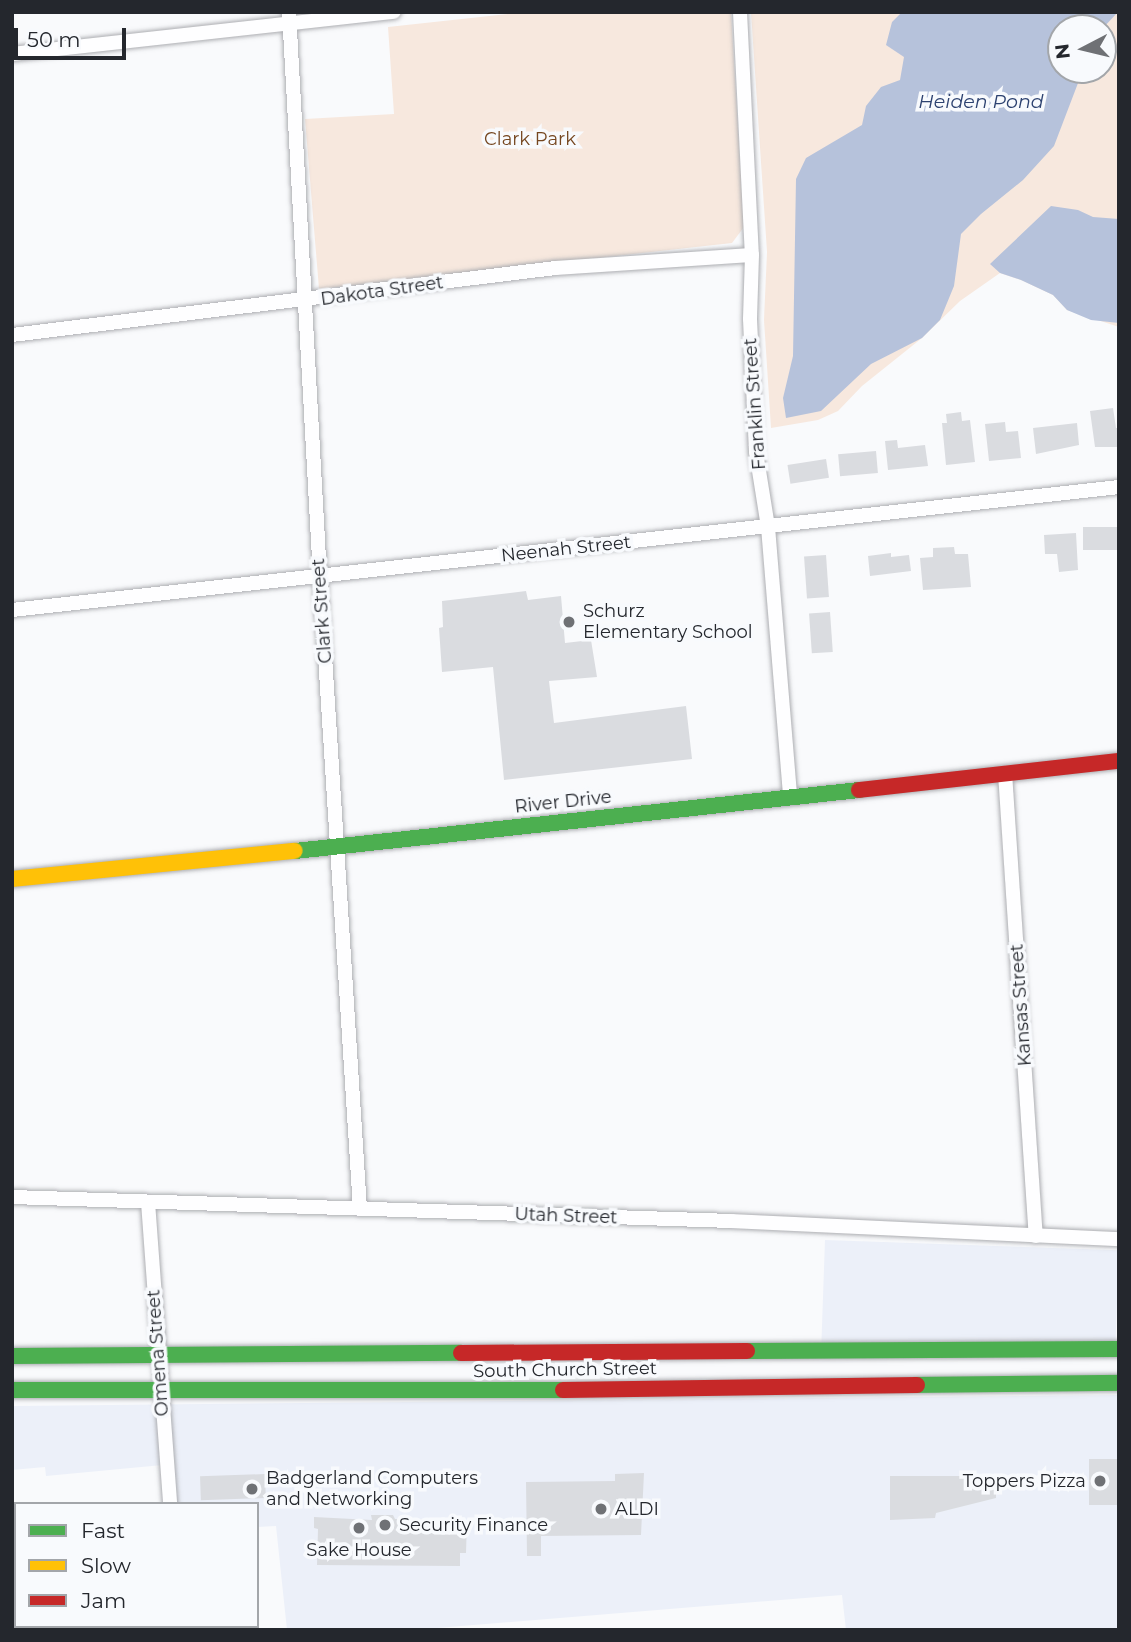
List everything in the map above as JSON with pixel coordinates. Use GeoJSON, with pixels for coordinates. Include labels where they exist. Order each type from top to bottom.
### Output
{"type":"FeatureCollection","features":[{"type":"Feature","properties":{"kind":"main road","name":"River Drive"},"geometry":{"type":"LineString","coordinates":[[12,879],[338,847],[1119,761]]}},
{"type":"Feature","properties":{"kind":"main road","name":"South Church Street"},"geometry":{"type":"LineString","coordinates":[[12,1356],[1119,1349]]}},
{"type":"Feature","properties":{"kind":"main road","name":"South Church Street"},"geometry":{"type":"LineString","coordinates":[[12,1391],[1119,1383]]}},
{"type":"Feature","properties":{"kind":"street"},"geometry":{"type":"LineString","coordinates":[[12,54],[289,17],[394,12]]}},
{"type":"Feature","properties":{"kind":"street","name":"Franklin Street"},"geometry":{"type":"LineString","coordinates":[[740,12],[752,255],[750,319],[756,452],[768,527],[790,796]]}},
{"type":"Feature","properties":{"kind":"street","name":"Clark Street"},"geometry":{"type":"LineString","coordinates":[[289,17],[320,577],[360,1209]]}},
{"type":"Feature","properties":{"kind":"street","name":"Dakota Street"},"geometry":{"type":"LineString","coordinates":[[12,335],[305,301],[555,268],[752,255]]}},
{"type":"Feature","properties":{"kind":"street","name":"Neenah Street"},"geometry":{"type":"LineString","coordinates":[[12,610],[1119,487]]}},
{"type":"Feature","properties":{"kind":"street","name":"Kansas Street"},"geometry":{"type":"LineString","coordinates":[[1005,773],[1036,1236]]}},
{"type":"Feature","properties":{"kind":"street","name":"Utah Street"},"geometry":{"type":"LineString","coordinates":[[12,1197],[732,1221],[1119,1239]]}},
{"type":"Feature","properties":{"kind":"street","name":"Omena Street"},"geometry":{"type":"LineString","coordinates":[[148,1202],[159,1391],[170,1502]]}},
{"type":"Feature","properties":{"kind":"shaded area"},"geometry":{"type":"Polygon","coordinates":[[[825,1240],[1119,1250],[1115,1352],[821,1342],[825,1240]]]}},
{"type":"Feature","properties":{"kind":"shaded area"},"geometry":{"type":"Polygon","coordinates":[[[1119,1395],[1119,1630],[846,1630],[842,1595],[413,1630],[287,1630],[276,1526],[259,1527],[259,1502],[177,1502],[173,1464],[46,1476],[45,1467],[12,1470],[12,1406],[1119,1395]]]}},
{"type":"Feature","properties":{"kind":"green space","name":"Clark Park"},"geometry":{"type":"Polygon","coordinates":[[[526,12],[731,12],[744,227],[732,243],[319,289],[305,119],[394,114],[388,27],[526,12]]]}},
{"type":"Feature","properties":{"kind":"green space"},"geometry":{"type":"Polygon","coordinates":[[[751,12],[1119,12],[1119,327],[1067,310],[1053,295],[1000,273],[960,301],[922,338],[862,386],[838,411],[818,420],[771,428],[764,320],[767,252],[751,12]]]}},
{"type":"Feature","properties":{"kind":"water","name":"Heiden Pond"},"geometry":{"type":"Polygon","coordinates":[[[902,12],[1118,12],[1047,14],[1047,84],[1078,84],[1054,146],[1023,180],[961,234],[954,286],[940,320],[922,338],[871,364],[821,411],[786,418],[783,398],[793,356],[796,179],[806,158],[862,125],[866,106],[881,87],[900,80],[904,57],[886,45],[892,22],[902,12]]]}},
{"type":"Feature","properties":{"kind":"water"},"geometry":{"type":"Polygon","coordinates":[[[1051,206],[1078,210],[1093,217],[1119,219],[1119,323],[1091,320],[1067,310],[1053,295],[1000,273],[990,264],[1051,206]]]}},
{"type":"Feature","properties":{"kind":"building"},"geometry":{"type":"Polygon","coordinates":[[[1113,408],[1116,428],[1119,428],[1119,447],[1095,447],[1090,411],[1113,408]]]}},
{"type":"Feature","properties":{"kind":"building"},"geometry":{"type":"Polygon","coordinates":[[[961,412],[962,421],[970,420],[975,462],[946,465],[942,423],[947,423],[946,414],[961,412]]]}},
{"type":"Feature","properties":{"kind":"building"},"geometry":{"type":"Polygon","coordinates":[[[1005,422],[1006,432],[1018,431],[1021,458],[989,461],[985,424],[1005,422]]]}},
{"type":"Feature","properties":{"kind":"building"},"geometry":{"type":"Polygon","coordinates":[[[1077,423],[1079,445],[1036,454],[1033,428],[1077,423]]]}},
{"type":"Feature","properties":{"kind":"building"},"geometry":{"type":"Polygon","coordinates":[[[897,440],[898,448],[925,445],[928,466],[888,470],[885,441],[897,440]]]}},
{"type":"Feature","properties":{"kind":"building"},"geometry":{"type":"Polygon","coordinates":[[[876,451],[878,473],[840,476],[838,454],[876,451]]]}},
{"type":"Feature","properties":{"kind":"building"},"geometry":{"type":"Polygon","coordinates":[[[826,459],[829,478],[790,484],[787,465],[826,459]]]}},
{"type":"Feature","properties":{"kind":"building"},"geometry":{"type":"Polygon","coordinates":[[[1083,527],[1119,527],[1119,550],[1083,550],[1083,527]]]}},
{"type":"Feature","properties":{"kind":"building"},"geometry":{"type":"Polygon","coordinates":[[[1076,533],[1078,570],[1059,572],[1057,554],[1045,554],[1044,535],[1076,533]]]}},
{"type":"Feature","properties":{"kind":"building"},"geometry":{"type":"Polygon","coordinates":[[[954,547],[955,554],[968,554],[971,587],[923,590],[920,558],[933,557],[933,548],[954,547]]]}},
{"type":"Feature","properties":{"kind":"building"},"geometry":{"type":"Polygon","coordinates":[[[891,553],[891,557],[909,555],[911,571],[870,576],[868,556],[891,553]]]}},
{"type":"Feature","properties":{"kind":"building"},"geometry":{"type":"Polygon","coordinates":[[[826,555],[829,597],[807,598],[804,557],[826,555]]]}},
{"type":"Feature","properties":{"kind":"building"},"geometry":{"type":"Polygon","coordinates":[[[526,591],[528,600],[561,596],[565,643],[591,640],[597,677],[549,681],[554,723],[686,706],[692,759],[504,780],[493,667],[442,672],[439,628],[443,627],[442,601],[526,591]]]}},
{"type":"Feature","properties":{"kind":"building"},"geometry":{"type":"Polygon","coordinates":[[[830,612],[833,652],[812,653],[809,613],[830,612]]]}},
{"type":"Feature","properties":{"kind":"building"},"geometry":{"type":"Polygon","coordinates":[[[1089,1459],[1119,1459],[1119,1505],[1089,1505],[1089,1459]]]}},
{"type":"Feature","properties":{"kind":"building"},"geometry":{"type":"Polygon","coordinates":[[[644,1473],[641,1535],[541,1536],[541,1556],[527,1556],[526,1482],[615,1481],[615,1474],[644,1473]]]}},
{"type":"Feature","properties":{"kind":"building"},"geometry":{"type":"Polygon","coordinates":[[[265,1474],[266,1498],[201,1500],[200,1476],[265,1474]]]}},
{"type":"Feature","properties":{"kind":"building"},"geometry":{"type":"Polygon","coordinates":[[[890,1476],[965,1476],[996,1481],[996,1498],[936,1513],[935,1518],[890,1520],[890,1476]]]}},
{"type":"Feature","properties":{"kind":"building"},"geometry":{"type":"Polygon","coordinates":[[[371,1515],[393,1515],[395,1519],[467,1520],[466,1553],[460,1553],[460,1566],[317,1565],[318,1529],[314,1528],[314,1517],[372,1520],[371,1515]]]}},
{"type":"Feature","properties":{"kind":"traffic: fast"},"geometry":{"type":"LineString","coordinates":[[295,851],[859,790]]}},
{"type":"Feature","properties":{"kind":"traffic: fast"},"geometry":{"type":"LineString","coordinates":[[747,1351],[1119,1349]]}},
{"type":"Feature","properties":{"kind":"traffic: fast"},"geometry":{"type":"LineString","coordinates":[[12,1356],[461,1353]]}},
{"type":"Feature","properties":{"kind":"traffic: fast"},"geometry":{"type":"LineString","coordinates":[[917,1385],[1119,1383]]}},
{"type":"Feature","properties":{"kind":"traffic: fast"},"geometry":{"type":"LineString","coordinates":[[12,1390],[563,1390]]}},
{"type":"Feature","properties":{"kind":"traffic: slow"},"geometry":{"type":"LineString","coordinates":[[12,879],[295,851]]}},
{"type":"Feature","properties":{"kind":"traffic: jam"},"geometry":{"type":"LineString","coordinates":[[859,790],[1119,761]]}},
{"type":"Feature","properties":{"kind":"traffic: jam"},"geometry":{"type":"LineString","coordinates":[[461,1353],[747,1351]]}},
{"type":"Feature","properties":{"kind":"traffic: jam"},"geometry":{"type":"LineString","coordinates":[[563,1390],[917,1385]]}},
{"type":"Feature","properties":{"kind":"place","name":"Schurz Elementary School"},"geometry":{"type":"Point","coordinates":[569,622]}},
{"type":"Feature","properties":{"kind":"place","name":"Toppers Pizza"},"geometry":{"type":"Point","coordinates":[1100,1481]}},
{"type":"Feature","properties":{"kind":"place","name":"Badgerland Computers and Networking"},"geometry":{"type":"Point","coordinates":[252,1489]}},
{"type":"Feature","properties":{"kind":"place","name":"ALDI"},"geometry":{"type":"Point","coordinates":[601,1509]}},
{"type":"Feature","properties":{"kind":"place","name":"Security Finance"},"geometry":{"type":"Point","coordinates":[385,1525]}},
{"type":"Feature","properties":{"kind":"place","name":"Sake House"},"geometry":{"type":"Point","coordinates":[359,1528]}}]}
